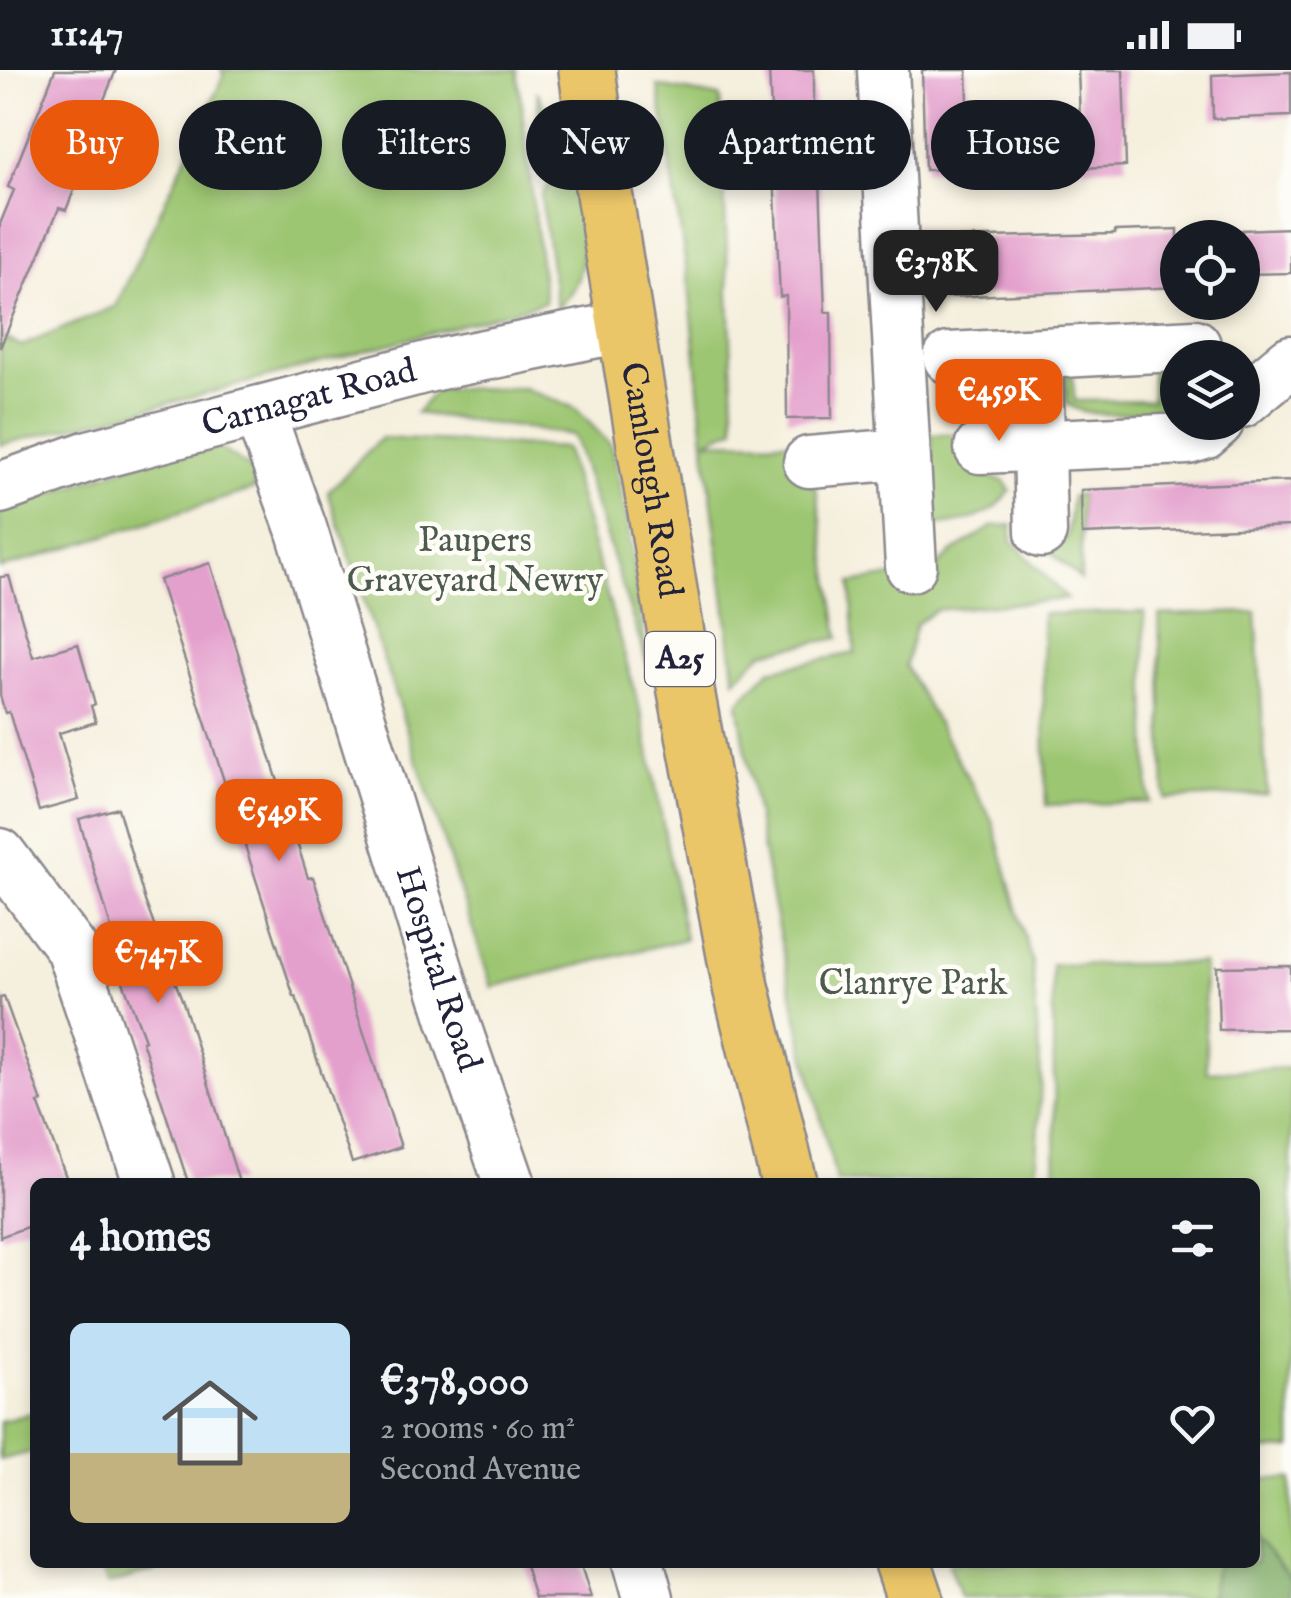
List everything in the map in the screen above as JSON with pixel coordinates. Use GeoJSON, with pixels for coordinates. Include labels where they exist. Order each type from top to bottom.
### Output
{"type":"FeatureCollection","features":[{"type":"Feature","properties":{"kind":"main road","name":"Camlough Road"},"geometry":{"type":"LineString","coordinates":[[587,70],[595,140],[681,664],[741,988],[788,1178]]}},
{"type":"Feature","properties":{"kind":"main road"},"geometry":{"type":"LineString","coordinates":[[906,1568],[915,1598]]}},
{"type":"Feature","properties":{"kind":"street"},"geometry":{"type":"LineString","coordinates":[[883,70],[911,566]]}},
{"type":"Feature","properties":{"kind":"street","name":"Carnagat Road"},"geometry":{"type":"LineString","coordinates":[[0,488],[89,456],[435,365],[596,332],[626,330]]}},
{"type":"Feature","properties":{"kind":"street"},"geometry":{"type":"LineString","coordinates":[[949,358],[1160,346]]}},
{"type":"Feature","properties":{"kind":"street"},"geometry":{"type":"LineString","coordinates":[[1037,354],[1041,532]]}},
{"type":"Feature","properties":{"kind":"street"},"geometry":{"type":"LineString","coordinates":[[1260,387],[1291,361]]}},
{"type":"Feature","properties":{"kind":"street","name":"Hospital Road"},"geometry":{"type":"LineString","coordinates":[[259,412],[301,528],[452,1017],[508,1178]]}},
{"type":"Feature","properties":{"kind":"street"},"geometry":{"type":"LineString","coordinates":[[980,448],[1167,440]]}},
{"type":"Feature","properties":{"kind":"street"},"geometry":{"type":"LineString","coordinates":[[809,462],[903,454]]}},
{"type":"Feature","properties":{"kind":"street"},"geometry":{"type":"LineString","coordinates":[[0,854],[71,948],[148,1178]]}},
{"type":"Feature","properties":{"kind":"street"},"geometry":{"type":"LineString","coordinates":[[640,1568],[648,1598]]}},
{"type":"Feature","properties":{"kind":"green space"},"geometry":{"type":"Polygon","coordinates":[[[221,70],[517,70],[526,145],[526,190],[531,190],[545,302],[0,445],[0,336],[22,346],[116,306],[179,171],[179,190],[322,190],[322,100],[212,100],[224,75],[221,70]]]}},
{"type":"Feature","properties":{"kind":"green space"},"geometry":{"type":"Polygon","coordinates":[[[658,86],[720,97],[720,100],[684,100],[684,190],[724,190],[735,428],[706,441],[802,442],[802,479],[816,488],[839,638],[763,652],[735,680],[704,441],[689,285],[664,125],[664,100],[660,100],[658,86]]]}},
{"type":"Feature","properties":{"kind":"green space"},"geometry":{"type":"Polygon","coordinates":[[[545,190],[578,190],[583,234],[581,266],[569,295],[557,308],[541,197],[545,190]]]}},
{"type":"Feature","properties":{"kind":"green space"},"geometry":{"type":"Polygon","coordinates":[[[1152,368],[1160,368],[1160,410],[1136,413],[1104,414],[1077,409],[1067,403],[1065,374],[1072,375],[1075,401],[1152,400],[1152,368]]]}},
{"type":"Feature","properties":{"kind":"green space"},"geometry":{"type":"Polygon","coordinates":[[[523,388],[575,408],[611,445],[627,519],[648,666],[573,435],[416,413],[437,389],[523,388]]]}},
{"type":"Feature","properties":{"kind":"green space"},"geometry":{"type":"Polygon","coordinates":[[[971,433],[971,472],[1004,481],[1010,491],[986,513],[966,521],[933,526],[931,435],[971,433]]]}},
{"type":"Feature","properties":{"kind":"green space","name":"Paupers Graveyard Newry"},"geometry":{"type":"Polygon","coordinates":[[[381,438],[565,448],[643,720],[685,939],[492,987],[328,492],[381,438]]]}},
{"type":"Feature","properties":{"kind":"green space"},"geometry":{"type":"Polygon","coordinates":[[[219,448],[256,472],[254,489],[0,569],[0,511],[172,451],[219,448]]]}},
{"type":"Feature","properties":{"kind":"green space"},"geometry":{"type":"Polygon","coordinates":[[[1081,494],[1081,580],[1037,540],[1067,538],[1072,496],[1081,494]]]}},
{"type":"Feature","properties":{"kind":"green space","name":"Clanrye Park"},"geometry":{"type":"Polygon","coordinates":[[[1012,525],[1012,541],[1067,599],[936,610],[916,624],[905,666],[993,822],[1032,963],[1041,1078],[1036,1178],[836,1178],[781,944],[738,703],[770,670],[855,653],[851,583],[935,569],[951,553],[993,526],[1012,525]]]}},
{"type":"Feature","properties":{"kind":"green space"},"geometry":{"type":"Polygon","coordinates":[[[1144,612],[1149,802],[1046,805],[1042,614],[1144,612]]]}},
{"type":"Feature","properties":{"kind":"green space"},"geometry":{"type":"Polygon","coordinates":[[[1256,612],[1267,794],[1165,799],[1159,615],[1256,612]]]}},
{"type":"Feature","properties":{"kind":"green space"},"geometry":{"type":"Polygon","coordinates":[[[1203,963],[1207,1072],[1291,1068],[1291,1448],[1260,1451],[1260,1178],[1056,1178],[1052,965],[1203,963]]]}},
{"type":"Feature","properties":{"kind":"green space"},"geometry":{"type":"Polygon","coordinates":[[[30,1413],[30,1452],[0,1460],[0,1422],[30,1413]]]}},
{"type":"Feature","properties":{"kind":"green space"},"geometry":{"type":"Polygon","coordinates":[[[1260,1479],[1291,1479],[1291,1598],[960,1598],[950,1568],[1260,1568],[1260,1479]]]}},
{"type":"Feature","properties":{"kind":"green space"},"geometry":{"type":"Polygon","coordinates":[[[1260,1544],[1291,1579],[1291,1598],[1210,1598],[1215,1571],[1260,1568],[1260,1544]]]}},
{"type":"Feature","properties":{"kind":"green space"},"geometry":{"type":"Polygon","coordinates":[[[103,1568],[165,1568],[107,1584],[103,1568]]]}},
{"type":"Feature","properties":{"kind":"building"},"geometry":{"type":"Polygon","coordinates":[[[55,70],[116,70],[104,100],[43,100],[55,70]]]}},
{"type":"Feature","properties":{"kind":"building"},"geometry":{"type":"Polygon","coordinates":[[[769,70],[814,70],[814,100],[770,100],[769,70]]]}},
{"type":"Feature","properties":{"kind":"building"},"geometry":{"type":"Polygon","coordinates":[[[922,70],[967,70],[968,100],[931,100],[931,170],[925,170],[922,70]]]}},
{"type":"Feature","properties":{"kind":"building"},"geometry":{"type":"Polygon","coordinates":[[[1078,70],[1123,70],[1126,166],[1095,167],[1095,100],[1079,100],[1078,70]]]}},
{"type":"Feature","properties":{"kind":"building"},"geometry":{"type":"Polygon","coordinates":[[[1291,72],[1291,116],[1213,119],[1212,75],[1291,72]]]}},
{"type":"Feature","properties":{"kind":"building"},"geometry":{"type":"Polygon","coordinates":[[[30,132],[30,190],[74,190],[66,210],[59,208],[0,348],[0,224],[14,190],[8,187],[30,132]]]}},
{"type":"Feature","properties":{"kind":"building"},"geometry":{"type":"Polygon","coordinates":[[[775,190],[820,190],[825,312],[831,312],[832,418],[787,419],[786,296],[780,297],[775,190]]]}},
{"type":"Feature","properties":{"kind":"building"},"geometry":{"type":"Polygon","coordinates":[[[1291,228],[1291,273],[1260,274],[1260,229],[1291,228]]]}},
{"type":"Feature","properties":{"kind":"building"},"geometry":{"type":"Polygon","coordinates":[[[1160,230],[1160,288],[948,297],[947,238],[1160,230]]]}},
{"type":"Feature","properties":{"kind":"building"},"geometry":{"type":"Polygon","coordinates":[[[1291,481],[1291,526],[1082,534],[1081,490],[1291,481]]]}},
{"type":"Feature","properties":{"kind":"building"},"geometry":{"type":"Polygon","coordinates":[[[210,563],[308,878],[313,877],[401,1147],[352,1163],[159,580],[210,563]]]}},
{"type":"Feature","properties":{"kind":"building"},"geometry":{"type":"Polygon","coordinates":[[[9,576],[33,657],[78,644],[95,704],[91,706],[96,722],[59,733],[79,800],[39,811],[9,712],[5,713],[0,695],[0,577],[9,576]]]}},
{"type":"Feature","properties":{"kind":"building"},"geometry":{"type":"Polygon","coordinates":[[[118,808],[238,1178],[187,1178],[142,1041],[145,1040],[105,934],[112,931],[79,819],[118,808]]]}},
{"type":"Feature","properties":{"kind":"building"},"geometry":{"type":"Polygon","coordinates":[[[1291,966],[1291,1029],[1219,1030],[1217,967],[1291,966]]]}},
{"type":"Feature","properties":{"kind":"building"},"geometry":{"type":"Polygon","coordinates":[[[4,997],[66,1178],[30,1178],[30,1226],[0,1237],[0,998],[4,997]]]}},
{"type":"Feature","properties":{"kind":"building"},"geometry":{"type":"Polygon","coordinates":[[[526,1568],[582,1568],[591,1598],[535,1598],[526,1568]]]}}]}
